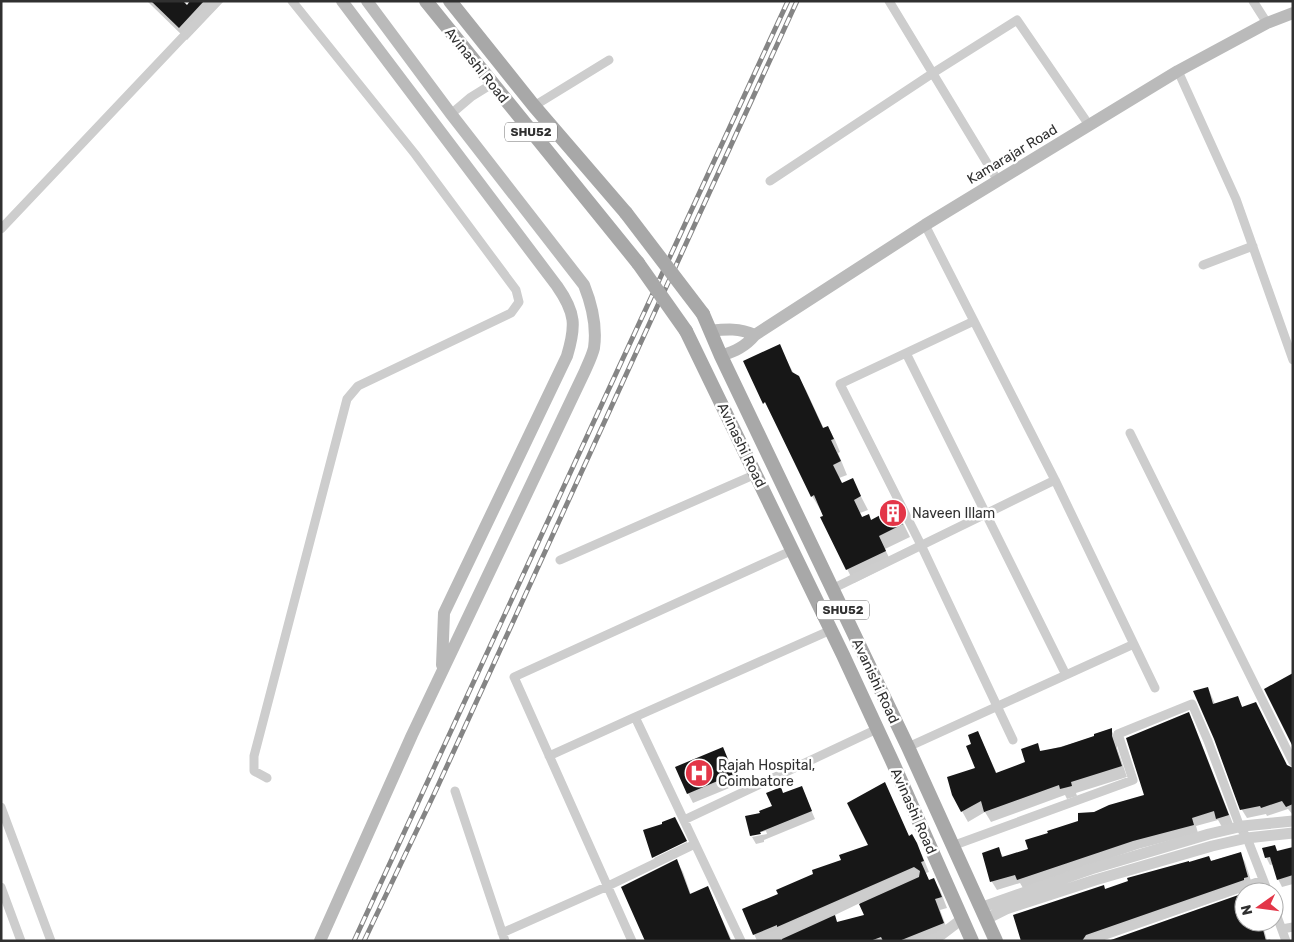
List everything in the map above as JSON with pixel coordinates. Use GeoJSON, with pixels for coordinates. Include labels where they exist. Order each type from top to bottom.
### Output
{"type":"FeatureCollection","features":[{"type":"Feature","properties":{"kind":"main road"},"geometry":{"type":"LineString","coordinates":[[342,1],[557,286],[567,300],[573,318],[574,334],[567,356],[444,613],[442,672]]}},
{"type":"Feature","properties":{"kind":"main road"},"geometry":{"type":"LineString","coordinates":[[320,941],[442,672],[594,349],[592,305],[584,285],[366,1]]}},
{"type":"Feature","properties":{"kind":"main road","name":"Avinashi Road"},"geometry":{"type":"LineString","coordinates":[[426,1],[638,263],[686,331],[843,655],[966,929]]}},
{"type":"Feature","properties":{"kind":"main road","name":"Avinashi Road"},"geometry":{"type":"LineString","coordinates":[[450,1],[534,106],[626,213],[703,314]]}},
{"type":"Feature","properties":{"kind":"main road","name":"Kamarajar Road"},"geometry":{"type":"LineString","coordinates":[[721,356],[748,344],[755,335],[925,225],[1178,71],[1267,23],[1293,13]]}},
{"type":"Feature","properties":{"kind":"main road","name":"Avanishi Road"},"geometry":{"type":"LineString","coordinates":[[703,314],[721,356],[908,747],[996,941]]}},
{"type":"Feature","properties":{"kind":"main road"},"geometry":{"type":"LineString","coordinates":[[710,330],[733,328],[755,335]]}},
{"type":"Feature","properties":{"kind":"main road"},"geometry":{"type":"LineString","coordinates":[[799,564],[816,556]]}},
{"type":"Feature","properties":{"kind":"main road"},"geometry":{"type":"LineString","coordinates":[[843,655],[860,647]]}},
{"type":"Feature","properties":{"kind":"street"},"geometry":{"type":"LineString","coordinates":[[1,229],[217,1]]}},
{"type":"Feature","properties":{"kind":"street"},"geometry":{"type":"LineString","coordinates":[[266,778],[254,771],[254,756],[347,399],[358,386],[511,313],[519,302],[516,290],[416,154],[292,1]]}},
{"type":"Feature","properties":{"kind":"street"},"geometry":{"type":"LineString","coordinates":[[889,1],[998,181]]}},
{"type":"Feature","properties":{"kind":"street"},"geometry":{"type":"LineString","coordinates":[[1253,1],[1267,23]]}},
{"type":"Feature","properties":{"kind":"street"},"geometry":{"type":"LineString","coordinates":[[770,181],[1017,20],[1089,125]]}},
{"type":"Feature","properties":{"kind":"street"},"geometry":{"type":"LineString","coordinates":[[534,106],[609,60]]}},
{"type":"Feature","properties":{"kind":"street"},"geometry":{"type":"LineString","coordinates":[[1178,71],[1236,199],[1293,360]]}},
{"type":"Feature","properties":{"kind":"street"},"geometry":{"type":"LineString","coordinates":[[451,114],[492,84]]}},
{"type":"Feature","properties":{"kind":"street"},"geometry":{"type":"LineString","coordinates":[[925,225],[1055,480],[1155,688]]}},
{"type":"Feature","properties":{"kind":"street"},"geometry":{"type":"LineString","coordinates":[[1203,265],[1253,246]]}},
{"type":"Feature","properties":{"kind":"street"},"geometry":{"type":"LineString","coordinates":[[974,321],[840,384],[921,545],[1013,740]]}},
{"type":"Feature","properties":{"kind":"street"},"geometry":{"type":"LineString","coordinates":[[906,353],[1066,675]]}},
{"type":"Feature","properties":{"kind":"street"},"geometry":{"type":"LineString","coordinates":[[1130,434],[1293,762]]}},
{"type":"Feature","properties":{"kind":"street"},"geometry":{"type":"LineString","coordinates":[[560,560],[756,474]]}},
{"type":"Feature","properties":{"kind":"street"},"geometry":{"type":"LineString","coordinates":[[832,589],[1055,480]]}},
{"type":"Feature","properties":{"kind":"street"},"geometry":{"type":"LineString","coordinates":[[632,941],[514,677],[792,550]]}},
{"type":"Feature","properties":{"kind":"street"},"geometry":{"type":"LineString","coordinates":[[549,756],[831,630]]}},
{"type":"Feature","properties":{"kind":"street"},"geometry":{"type":"LineString","coordinates":[[908,747],[1134,644]]}},
{"type":"Feature","properties":{"kind":"street"},"geometry":{"type":"LineString","coordinates":[[952,846],[1133,780],[1118,734],[1192,704],[1240,827],[1247,838],[1263,880],[1088,941]]}},
{"type":"Feature","properties":{"kind":"street"},"geometry":{"type":"LineString","coordinates":[[635,718],[741,941]]}},
{"type":"Feature","properties":{"kind":"street"},"geometry":{"type":"LineString","coordinates":[[684,820],[877,729]]}},
{"type":"Feature","properties":{"kind":"street"},"geometry":{"type":"LineString","coordinates":[[455,791],[503,937],[695,844]]}},
{"type":"Feature","properties":{"kind":"street"},"geometry":{"type":"LineString","coordinates":[[1,807],[51,941]]}},
{"type":"Feature","properties":{"kind":"street"},"geometry":{"type":"LineString","coordinates":[[983,913],[1091,869],[1240,827],[1293,821]]}},
{"type":"Feature","properties":{"kind":"street"},"geometry":{"type":"LineString","coordinates":[[983,913],[1006,909],[1095,880],[1212,846],[1247,838],[1293,833]]}},
{"type":"Feature","properties":{"kind":"street"},"geometry":{"type":"LineString","coordinates":[[762,941],[914,872]]}},
{"type":"Feature","properties":{"kind":"street"},"geometry":{"type":"LineString","coordinates":[[1,886],[21,941]]}},
{"type":"Feature","properties":{"kind":"street"},"geometry":{"type":"LineString","coordinates":[[316,941],[330,918]]}},
{"type":"Feature","properties":{"kind":"street"},"geometry":{"type":"LineString","coordinates":[[927,941],[940,935],[966,929]]}},
{"type":"Feature","properties":{"kind":"building"},"geometry":{"type":"Polygon","coordinates":[[[151,1],[183,1],[187,5],[190,1],[204,1],[179,28],[151,1]]]}},
{"type":"Feature","properties":{"kind":"building"},"geometry":{"type":"Polygon","coordinates":[[[780,344],[792,372],[799,376],[823,428],[828,426],[834,439],[831,440],[841,461],[833,465],[842,483],[853,478],[861,496],[854,500],[862,517],[869,514],[871,520],[895,507],[903,524],[879,536],[886,551],[846,570],[820,517],[823,516],[814,495],[811,497],[743,361],[780,344]]]}},
{"type":"Feature","properties":{"kind":"building"},"geometry":{"type":"Polygon","coordinates":[[[1293,673],[1293,747],[1264,689],[1293,673]]]}},
{"type":"Feature","properties":{"kind":"building"},"geometry":{"type":"Polygon","coordinates":[[[1208,687],[1213,704],[1238,696],[1242,707],[1256,702],[1287,765],[1293,768],[1293,804],[1286,807],[1282,801],[1261,808],[1260,806],[1240,810],[1214,739],[1193,691],[1208,687]]]}},
{"type":"Feature","properties":{"kind":"building"},"geometry":{"type":"Polygon","coordinates":[[[1189,712],[1229,815],[1216,819],[1214,811],[1192,818],[1194,825],[1133,841],[1017,880],[1015,875],[990,882],[982,853],[999,847],[1002,857],[1028,849],[1025,840],[1078,821],[1078,813],[1094,812],[1109,805],[1144,795],[1126,738],[1189,712]]]}},
{"type":"Feature","properties":{"kind":"building"},"geometry":{"type":"Polygon","coordinates":[[[1112,728],[1112,736],[1122,766],[1071,782],[1072,786],[1060,789],[1059,785],[984,812],[981,801],[961,812],[952,795],[947,777],[975,768],[966,746],[971,744],[968,735],[978,731],[996,773],[1025,762],[1021,749],[1038,743],[1040,751],[1061,747],[1112,728]]]}},
{"type":"Feature","properties":{"kind":"building"},"geometry":{"type":"Polygon","coordinates":[[[723,747],[734,774],[687,794],[675,767],[723,747]]]}},
{"type":"Feature","properties":{"kind":"building"},"geometry":{"type":"Polygon","coordinates":[[[885,782],[909,836],[912,834],[917,843],[924,861],[921,862],[929,880],[934,878],[942,897],[935,899],[944,923],[899,941],[883,941],[881,937],[870,941],[782,941],[782,939],[835,915],[837,922],[864,915],[859,904],[919,877],[920,871],[914,867],[777,927],[777,925],[753,935],[742,909],[778,894],[776,890],[813,874],[812,870],[841,860],[839,855],[868,845],[847,803],[885,782]]]}},
{"type":"Feature","properties":{"kind":"building"},"geometry":{"type":"Polygon","coordinates":[[[802,786],[812,811],[760,832],[761,834],[750,836],[745,816],[760,813],[759,811],[772,806],[766,793],[781,787],[783,793],[802,786]]]}},
{"type":"Feature","properties":{"kind":"building"},"geometry":{"type":"Polygon","coordinates":[[[675,817],[687,841],[652,858],[643,830],[662,824],[662,822],[675,817]]]}},
{"type":"Feature","properties":{"kind":"building"},"geometry":{"type":"Polygon","coordinates":[[[1275,845],[1277,851],[1293,847],[1293,875],[1277,880],[1270,857],[1265,858],[1262,848],[1275,845]]]}},
{"type":"Feature","properties":{"kind":"building"},"geometry":{"type":"Polygon","coordinates":[[[1241,852],[1248,877],[1086,935],[1082,941],[1021,941],[1013,915],[1104,885],[1105,889],[1128,881],[1127,878],[1189,861],[1209,856],[1211,861],[1241,852]]]}},
{"type":"Feature","properties":{"kind":"building"},"geometry":{"type":"Polygon","coordinates":[[[677,859],[690,894],[708,886],[731,941],[645,941],[621,887],[677,859]]]}},
{"type":"Feature","properties":{"kind":"building"},"geometry":{"type":"Polygon","coordinates":[[[1234,897],[1234,932],[1264,932],[1266,941],[1108,941],[1234,897]]]}},
{"type":"Feature","properties":{"kind":"railway"},"geometry":{"type":"LineString","coordinates":[[354,941],[788,1]]}},
{"type":"Feature","properties":{"kind":"railway"},"geometry":{"type":"LineString","coordinates":[[364,941],[436,790],[797,1]]}},
{"type":"Feature","properties":{"kind":"place","name":"Naveen Illam"},"geometry":{"type":"Point","coordinates":[893,513]}},
{"type":"Feature","properties":{"kind":"place","name":"Rajah Hospital, Coimbatore"},"geometry":{"type":"Point","coordinates":[699,773]}}]}
